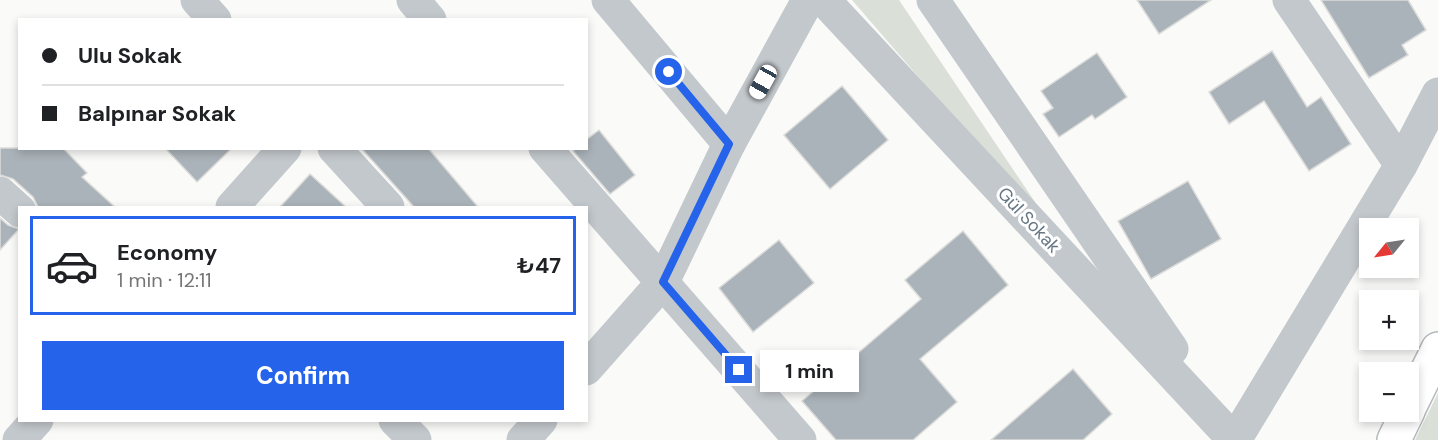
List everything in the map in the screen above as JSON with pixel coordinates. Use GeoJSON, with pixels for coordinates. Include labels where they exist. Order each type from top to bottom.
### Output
{"type":"FeatureCollection","features":[{"type":"Feature","properties":{"kind":"highway"},"geometry":{"type":"LineString","coordinates":[[1419,388],[1438,349]]}},
{"type":"Feature","properties":{"kind":"highway"},"geometry":{"type":"LineString","coordinates":[[1394,440],[1402,422]]}},
{"type":"Feature","properties":{"kind":"street"},"geometry":{"type":"LineString","coordinates":[[196,0],[213,18]]}},
{"type":"Feature","properties":{"kind":"street"},"geometry":{"type":"LineString","coordinates":[[413,0],[428,18]]}},
{"type":"Feature","properties":{"kind":"street"},"geometry":{"type":"LineString","coordinates":[[608,0],[729,144]]}},
{"type":"Feature","properties":{"kind":"street"},"geometry":{"type":"LineString","coordinates":[[588,367],[663,282],[729,144],[808,0]]}},
{"type":"Feature","properties":{"kind":"street","name":"Gül Sokak"},"geometry":{"type":"LineString","coordinates":[[824,0],[1234,440]]}},
{"type":"Feature","properties":{"kind":"street"},"geometry":{"type":"LineString","coordinates":[[933,0],[1234,440],[1401,165],[1438,94]]}},
{"type":"Feature","properties":{"kind":"street"},"geometry":{"type":"LineString","coordinates":[[1289,0],[1401,165]]}},
{"type":"Feature","properties":{"kind":"street"},"geometry":{"type":"LineString","coordinates":[[233,206],[283,150]]}},
{"type":"Feature","properties":{"kind":"street"},"geometry":{"type":"LineString","coordinates":[[336,150],[387,206]]}},
{"type":"Feature","properties":{"kind":"street"},"geometry":{"type":"LineString","coordinates":[[546,150],[800,440]]}},
{"type":"Feature","properties":{"kind":"street"},"geometry":{"type":"LineString","coordinates":[[0,193],[18,209]]}},
{"type":"Feature","properties":{"kind":"street"},"geometry":{"type":"LineString","coordinates":[[19,440],[35,422]]}},
{"type":"Feature","properties":{"kind":"street"},"geometry":{"type":"LineString","coordinates":[[397,422],[415,440]]}},
{"type":"Feature","properties":{"kind":"street"},"geometry":{"type":"LineString","coordinates":[[523,440],[539,422]]}},
{"type":"Feature","properties":{"kind":"shaded area"},"geometry":{"type":"Polygon","coordinates":[[[852,0],[899,0],[1066,248],[852,0]]]}},
{"type":"Feature","properties":{"kind":"shaded area"},"geometry":{"type":"Polygon","coordinates":[[[1438,393],[1438,440],[1415,440],[1438,393]]]}},
{"type":"Feature","properties":{"kind":"building"},"geometry":{"type":"Polygon","coordinates":[[[1137,0],[1211,0],[1159,34],[1137,0]]]}},
{"type":"Feature","properties":{"kind":"building"},"geometry":{"type":"Polygon","coordinates":[[[1321,0],[1408,0],[1426,30],[1402,45],[1408,55],[1369,78],[1321,0]]]}},
{"type":"Feature","properties":{"kind":"building"},"geometry":{"type":"Polygon","coordinates":[[[1272,51],[1307,107],[1321,97],[1351,144],[1309,171],[1264,101],[1229,124],[1209,92],[1272,51]]]}},
{"type":"Feature","properties":{"kind":"building"},"geometry":{"type":"Polygon","coordinates":[[[1097,53],[1127,97],[1095,119],[1092,115],[1059,137],[1043,114],[1053,108],[1041,91],[1097,53]]]}},
{"type":"Feature","properties":{"kind":"building"},"geometry":{"type":"Polygon","coordinates":[[[842,86],[888,140],[830,189],[784,135],[842,86]]]}},
{"type":"Feature","properties":{"kind":"building"},"geometry":{"type":"Polygon","coordinates":[[[599,130],[635,175],[610,194],[573,151],[588,150],[588,138],[599,130]]]}},
{"type":"Feature","properties":{"kind":"building"},"geometry":{"type":"Polygon","coordinates":[[[0,148],[65,150],[87,173],[82,177],[114,206],[38,206],[33,197],[13,179],[0,175],[0,148]]]}},
{"type":"Feature","properties":{"kind":"building"},"geometry":{"type":"Polygon","coordinates":[[[167,150],[230,150],[197,182],[167,150]]]}},
{"type":"Feature","properties":{"kind":"building"},"geometry":{"type":"Polygon","coordinates":[[[363,150],[430,150],[477,206],[413,206],[363,150]]]}},
{"type":"Feature","properties":{"kind":"building"},"geometry":{"type":"Polygon","coordinates":[[[310,174],[345,206],[281,206],[310,174]]]}},
{"type":"Feature","properties":{"kind":"building"},"geometry":{"type":"Polygon","coordinates":[[[1188,181],[1221,239],[1151,279],[1118,221],[1188,181]]]}},
{"type":"Feature","properties":{"kind":"building"},"geometry":{"type":"Polygon","coordinates":[[[0,218],[18,230],[0,250],[0,218]]]}},
{"type":"Feature","properties":{"kind":"building"},"geometry":{"type":"Polygon","coordinates":[[[963,231],[1008,285],[920,359],[957,402],[913,440],[836,440],[802,401],[921,299],[905,280],[963,231]]]}},
{"type":"Feature","properties":{"kind":"building"},"geometry":{"type":"Polygon","coordinates":[[[779,240],[814,283],[753,332],[719,288],[779,240]]]}},
{"type":"Feature","properties":{"kind":"building"},"geometry":{"type":"Polygon","coordinates":[[[1073,369],[1112,414],[1083,440],[991,440],[1073,369]]]}},
{"type":"Feature","properties":{"kind":"route"},"geometry":{"type":"LineString","coordinates":[[669,72],[729,144],[663,282],[739,370]]}}]}
